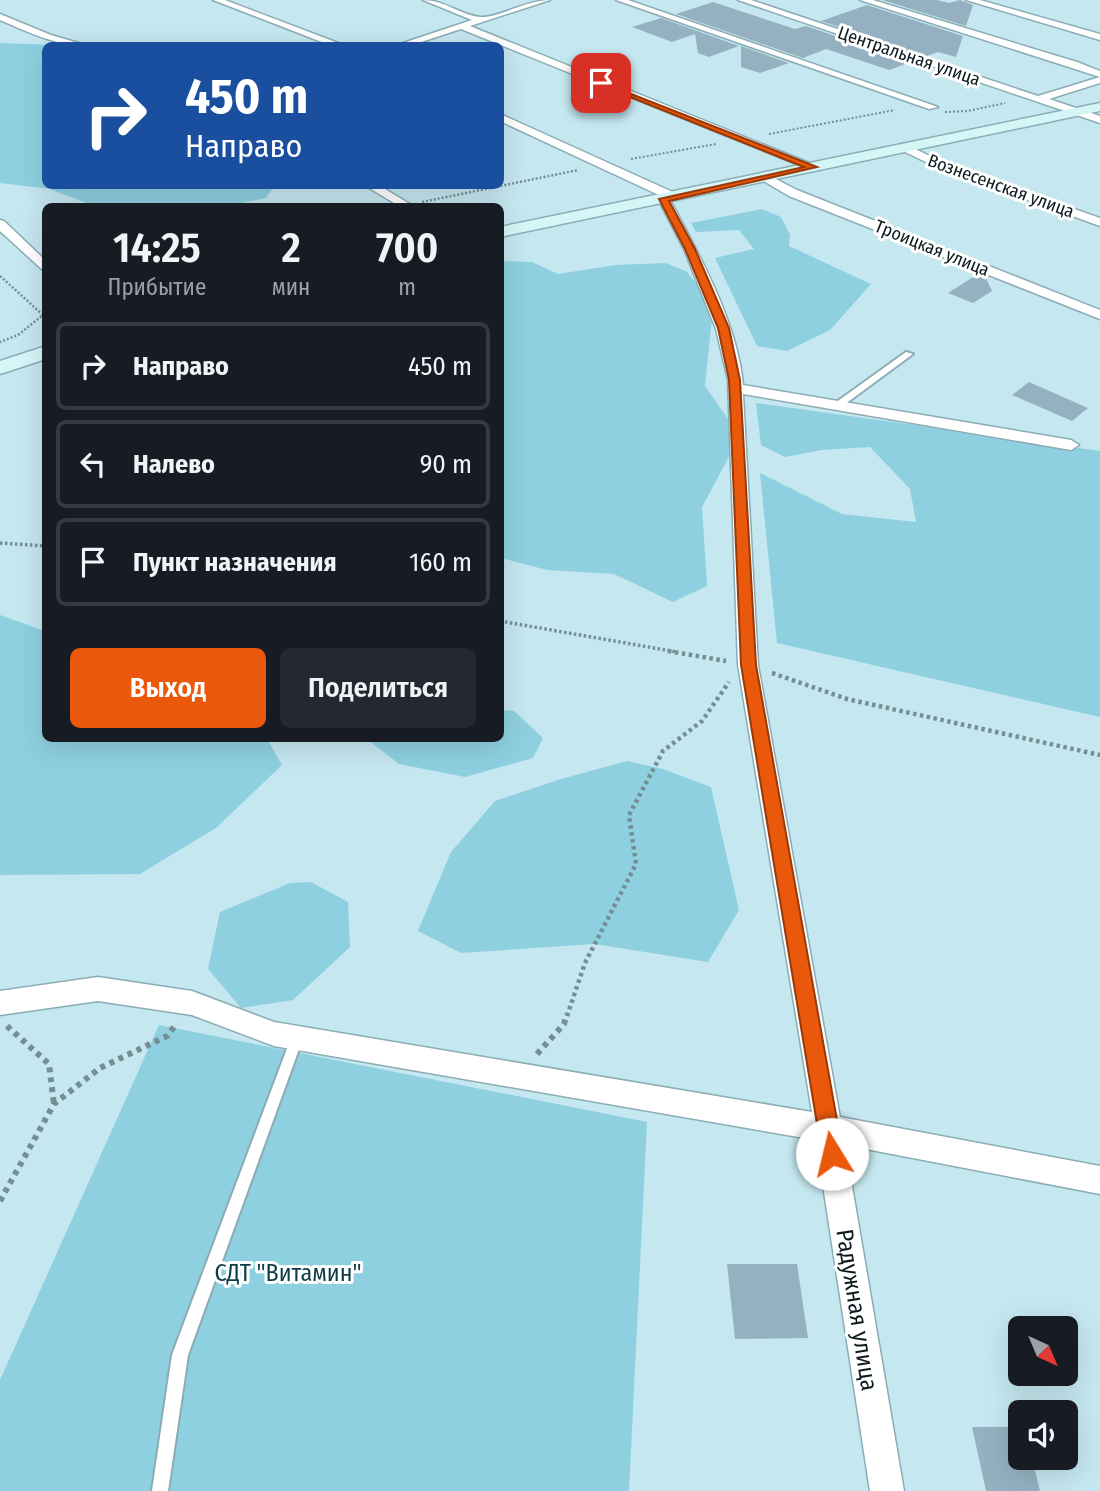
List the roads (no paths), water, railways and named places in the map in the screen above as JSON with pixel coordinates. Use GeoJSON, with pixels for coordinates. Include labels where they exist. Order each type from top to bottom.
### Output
{"type":"FeatureCollection","features":[{"type":"Feature","properties":{"kind":"street"},"geometry":{"type":"LineString","coordinates":[[217,0],[331,42]]}},
{"type":"Feature","properties":{"kind":"street"},"geometry":{"type":"LineString","coordinates":[[427,0],[480,20]]}},
{"type":"Feature","properties":{"kind":"street"},"geometry":{"type":"LineString","coordinates":[[411,42],[546,0]]}},
{"type":"Feature","properties":{"kind":"street"},"geometry":{"type":"LineString","coordinates":[[620,0],[933,107]]}},
{"type":"Feature","properties":{"kind":"street","name":"Центральная улица"},"geometry":{"type":"LineString","coordinates":[[742,0],[1100,120]]}},
{"type":"Feature","properties":{"kind":"street"},"geometry":{"type":"LineString","coordinates":[[864,0],[1100,74]]}},
{"type":"Feature","properties":{"kind":"street"},"geometry":{"type":"LineString","coordinates":[[970,0],[1100,37]]}},
{"type":"Feature","properties":{"kind":"street"},"geometry":{"type":"LineString","coordinates":[[0,17],[48,37],[69,42]]}},
{"type":"Feature","properties":{"kind":"street"},"geometry":{"type":"LineString","coordinates":[[461,26],[501,42]]}},
{"type":"Feature","properties":{"kind":"street"},"geometry":{"type":"LineString","coordinates":[[504,43],[813,167]]}},
{"type":"Feature","properties":{"kind":"street"},"geometry":{"type":"LineString","coordinates":[[1038,99],[1100,80]]}},
{"type":"Feature","properties":{"kind":"street"},"geometry":{"type":"LineString","coordinates":[[504,231],[1100,107]]}},
{"type":"Feature","properties":{"kind":"street"},"geometry":{"type":"LineString","coordinates":[[504,119],[607,164],[668,198]]}},
{"type":"Feature","properties":{"kind":"street","name":"Вознесенская улица"},"geometry":{"type":"LineString","coordinates":[[904,147],[938,164],[1100,222]]}},
{"type":"Feature","properties":{"kind":"street","name":"Троицкая улица"},"geometry":{"type":"LineString","coordinates":[[766,178],[793,193],[1100,315]]}},
{"type":"Feature","properties":{"kind":"street"},"geometry":{"type":"LineString","coordinates":[[377,189],[402,203]]}},
{"type":"Feature","properties":{"kind":"street","name":"Радужная улица"},"geometry":{"type":"LineString","coordinates":[[668,198],[723,328],[735,388],[748,665],[887,1491]]}},
{"type":"Feature","properties":{"kind":"street"},"geometry":{"type":"LineString","coordinates":[[0,224],[42,265]]}},
{"type":"Feature","properties":{"kind":"street"},"geometry":{"type":"LineString","coordinates":[[0,368],[42,353]]}},
{"type":"Feature","properties":{"kind":"street"},"geometry":{"type":"LineString","coordinates":[[735,388],[1071,445]]}},
{"type":"Feature","properties":{"kind":"street"},"geometry":{"type":"LineString","coordinates":[[0,1003],[98,989],[192,1003],[274,1034],[828,1128],[1100,1180]]}},
{"type":"Feature","properties":{"kind":"lane"},"geometry":{"type":"LineString","coordinates":[[838,405],[909,354]]}},
{"type":"Feature","properties":{"kind":"lane"},"geometry":{"type":"LineString","coordinates":[[160,1491],[180,1354],[297,1038]]}},
{"type":"Feature","properties":{"kind":"park label","name":"СДТ \"Витамин\""},"geometry":{"type":"Point","coordinates":[288,1273]}}]}
